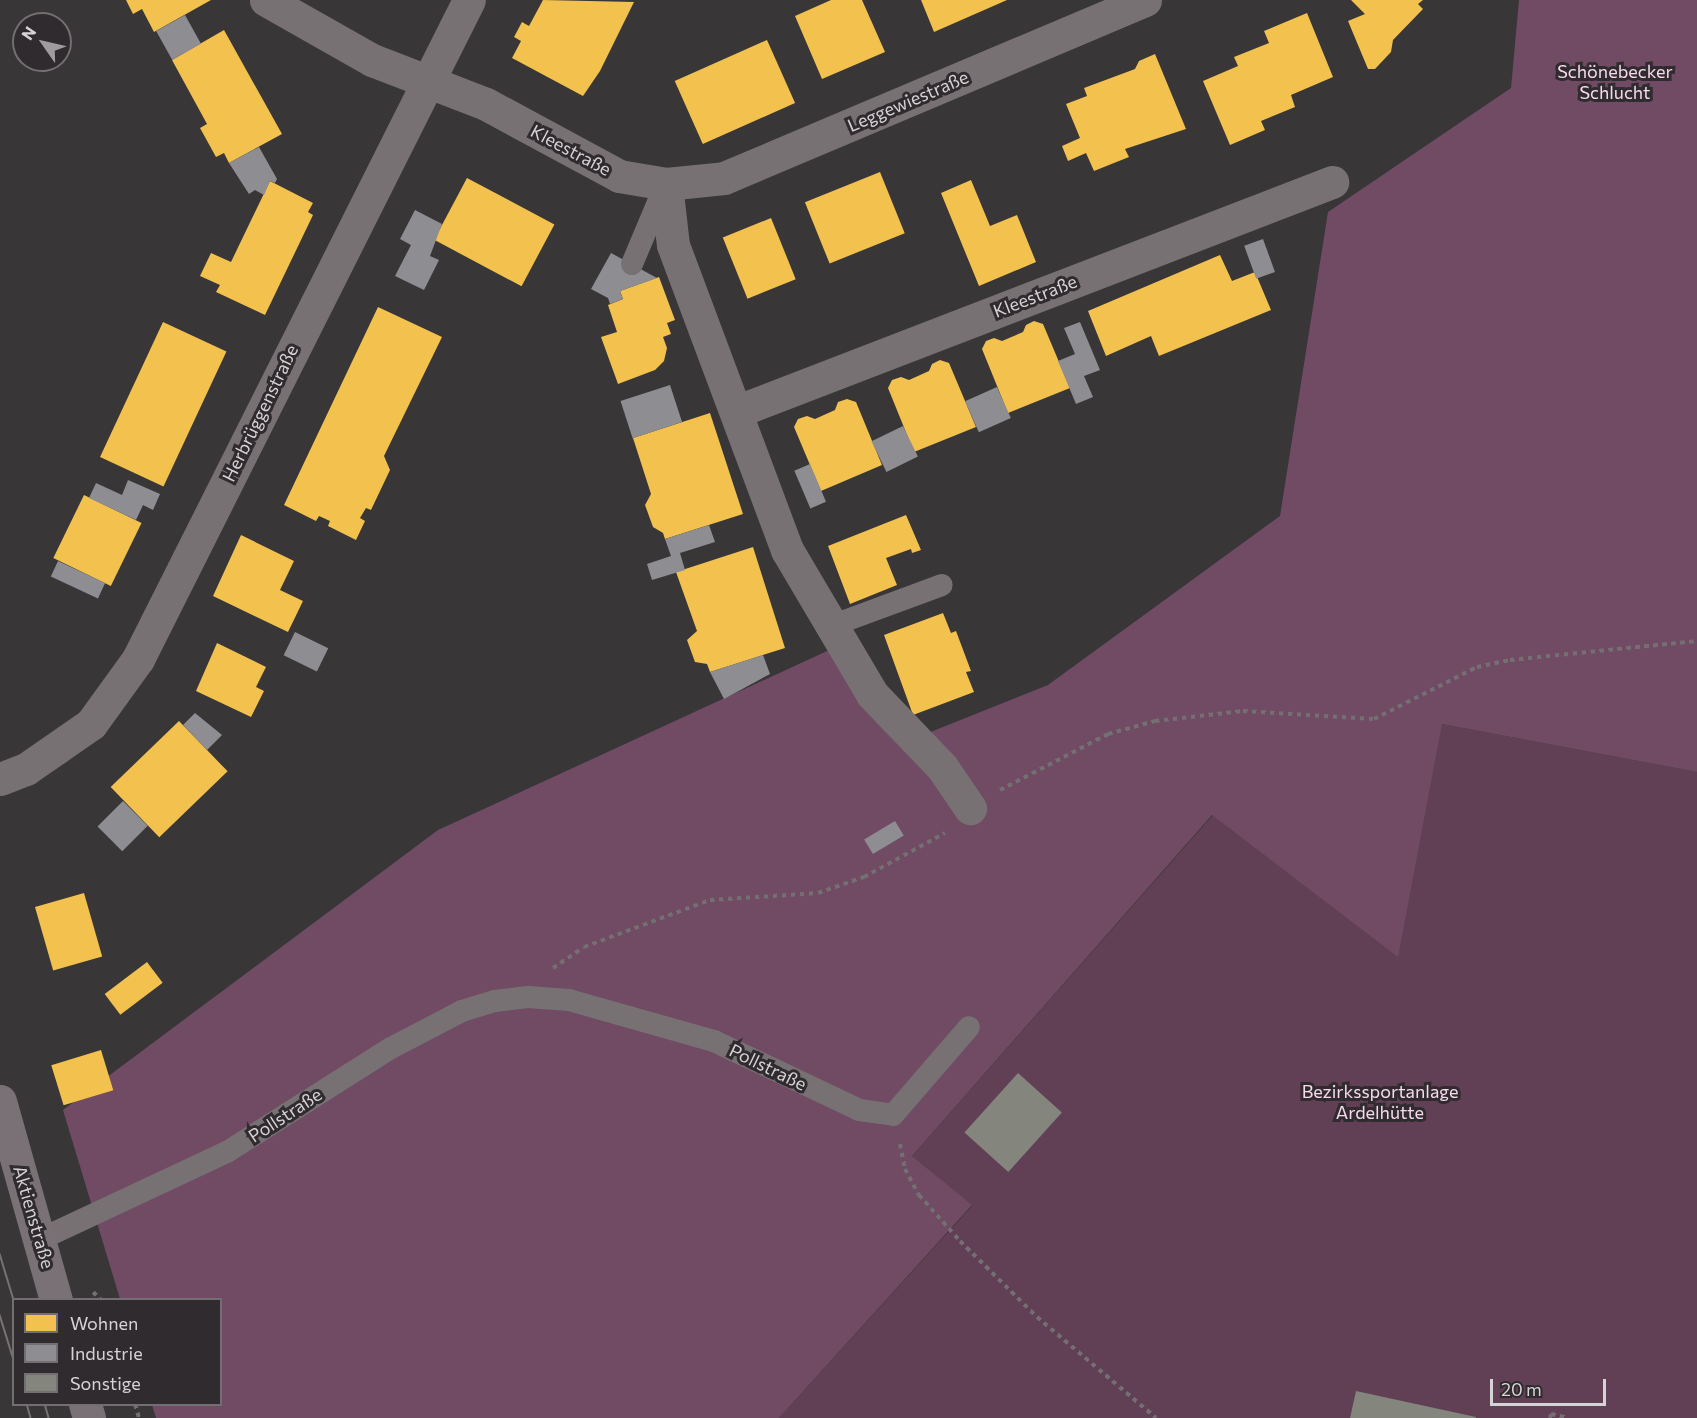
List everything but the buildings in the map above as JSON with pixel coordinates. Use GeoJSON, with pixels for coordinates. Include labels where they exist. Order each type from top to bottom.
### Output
{"type":"FeatureCollection","features":[{"type":"Feature","properties":{"kind":"main road","name":"Aktienstraße"},"geometry":{"type":"LineString","coordinates":[[0,1101],[41,1239],[56,1298]]}},
{"type":"Feature","properties":{"kind":"street","name":"Kleestraße"},"geometry":{"type":"LineString","coordinates":[[266,0],[372,60],[424,82],[486,104],[619,176],[666,184]]}},
{"type":"Feature","properties":{"kind":"street","name":"Herbrüggenstraße"},"geometry":{"type":"LineString","coordinates":[[0,779],[26,769],[91,724],[138,659],[424,82],[469,0]]}},
{"type":"Feature","properties":{"kind":"street","name":"Leggewiestraße"},"geometry":{"type":"LineString","coordinates":[[666,184],[724,178],[1145,0]]}},
{"type":"Feature","properties":{"kind":"street","name":"Kleestraße"},"geometry":{"type":"LineString","coordinates":[[738,411],[1332,182]]}},
{"type":"Feature","properties":{"kind":"street"},"geometry":{"type":"LineString","coordinates":[[666,184],[673,245],[738,411],[787,550],[872,694],[942,767],[970,808]]}},
{"type":"Feature","properties":{"kind":"lane"},"geometry":{"type":"LineString","coordinates":[[632,264],[666,184]]}},
{"type":"Feature","properties":{"kind":"lane"},"geometry":{"type":"LineString","coordinates":[[831,626],[942,585]]}},
{"type":"Feature","properties":{"kind":"lane","name":"Pollstraße"},"geometry":{"type":"LineString","coordinates":[[41,1239],[227,1152],[391,1048],[462,1011],[528,997],[569,1000],[714,1041],[858,1110],[893,1115]]}},
{"type":"Feature","properties":{"kind":"lane"},"geometry":{"type":"LineString","coordinates":[[893,1115],[969,1027]]}},
{"type":"Feature","properties":{"kind":"path"},"geometry":{"type":"LineString","coordinates":[[528,997],[558,962],[584,946],[710,900],[818,893],[864,877],[951,829],[970,808],[1032,771],[1108,734],[1155,721],[1243,711],[1374,719],[1476,667],[1510,660],[1697,641]]}},
{"type":"Feature","properties":{"kind":"path"},"geometry":{"type":"LineString","coordinates":[[893,1115],[905,1169],[919,1195],[1037,1317],[1156,1418]]}},
{"type":"Feature","properties":{"kind":"path"},"geometry":{"type":"LineString","coordinates":[[1550,1418],[1551,1414],[1569,1418]]}},
{"type":"Feature","properties":{"kind":"green space","name":"Schönebecker Schlucht"},"geometry":{"type":"Polygon","coordinates":[[[1519,0],[1697,0],[1697,772],[1442,724],[1398,957],[1212,815],[912,1156],[972,1205],[779,1418],[156,1418],[152,1406],[222,1406],[222,1298],[120,1298],[63,1110],[438,830],[838,646],[898,745],[1048,685],[1280,516],[1328,212],[1511,88],[1519,0]]]}},
{"type":"Feature","properties":{"kind":"green space","name":"Bezirkssportanlage Ardelhütte"},"geometry":{"type":"Polygon","coordinates":[[[1442,724],[1697,772],[1697,1418],[779,1418],[972,1206],[912,1156],[1213,815],[1442,724]]]}},
{"type":"Feature","properties":{"kind":"tram line"},"geometry":{"type":"LineString","coordinates":[[0,1254],[13,1298]]}},
{"type":"Feature","properties":{"kind":"tram line"},"geometry":{"type":"LineString","coordinates":[[0,1315],[12,1354]]}},
{"type":"Feature","properties":{"kind":"tram line"},"geometry":{"type":"LineString","coordinates":[[28,1406],[31,1418]]}},
{"type":"Feature","properties":{"kind":"tram line"},"geometry":{"type":"LineString","coordinates":[[46,1406],[49,1418]]}}]}
